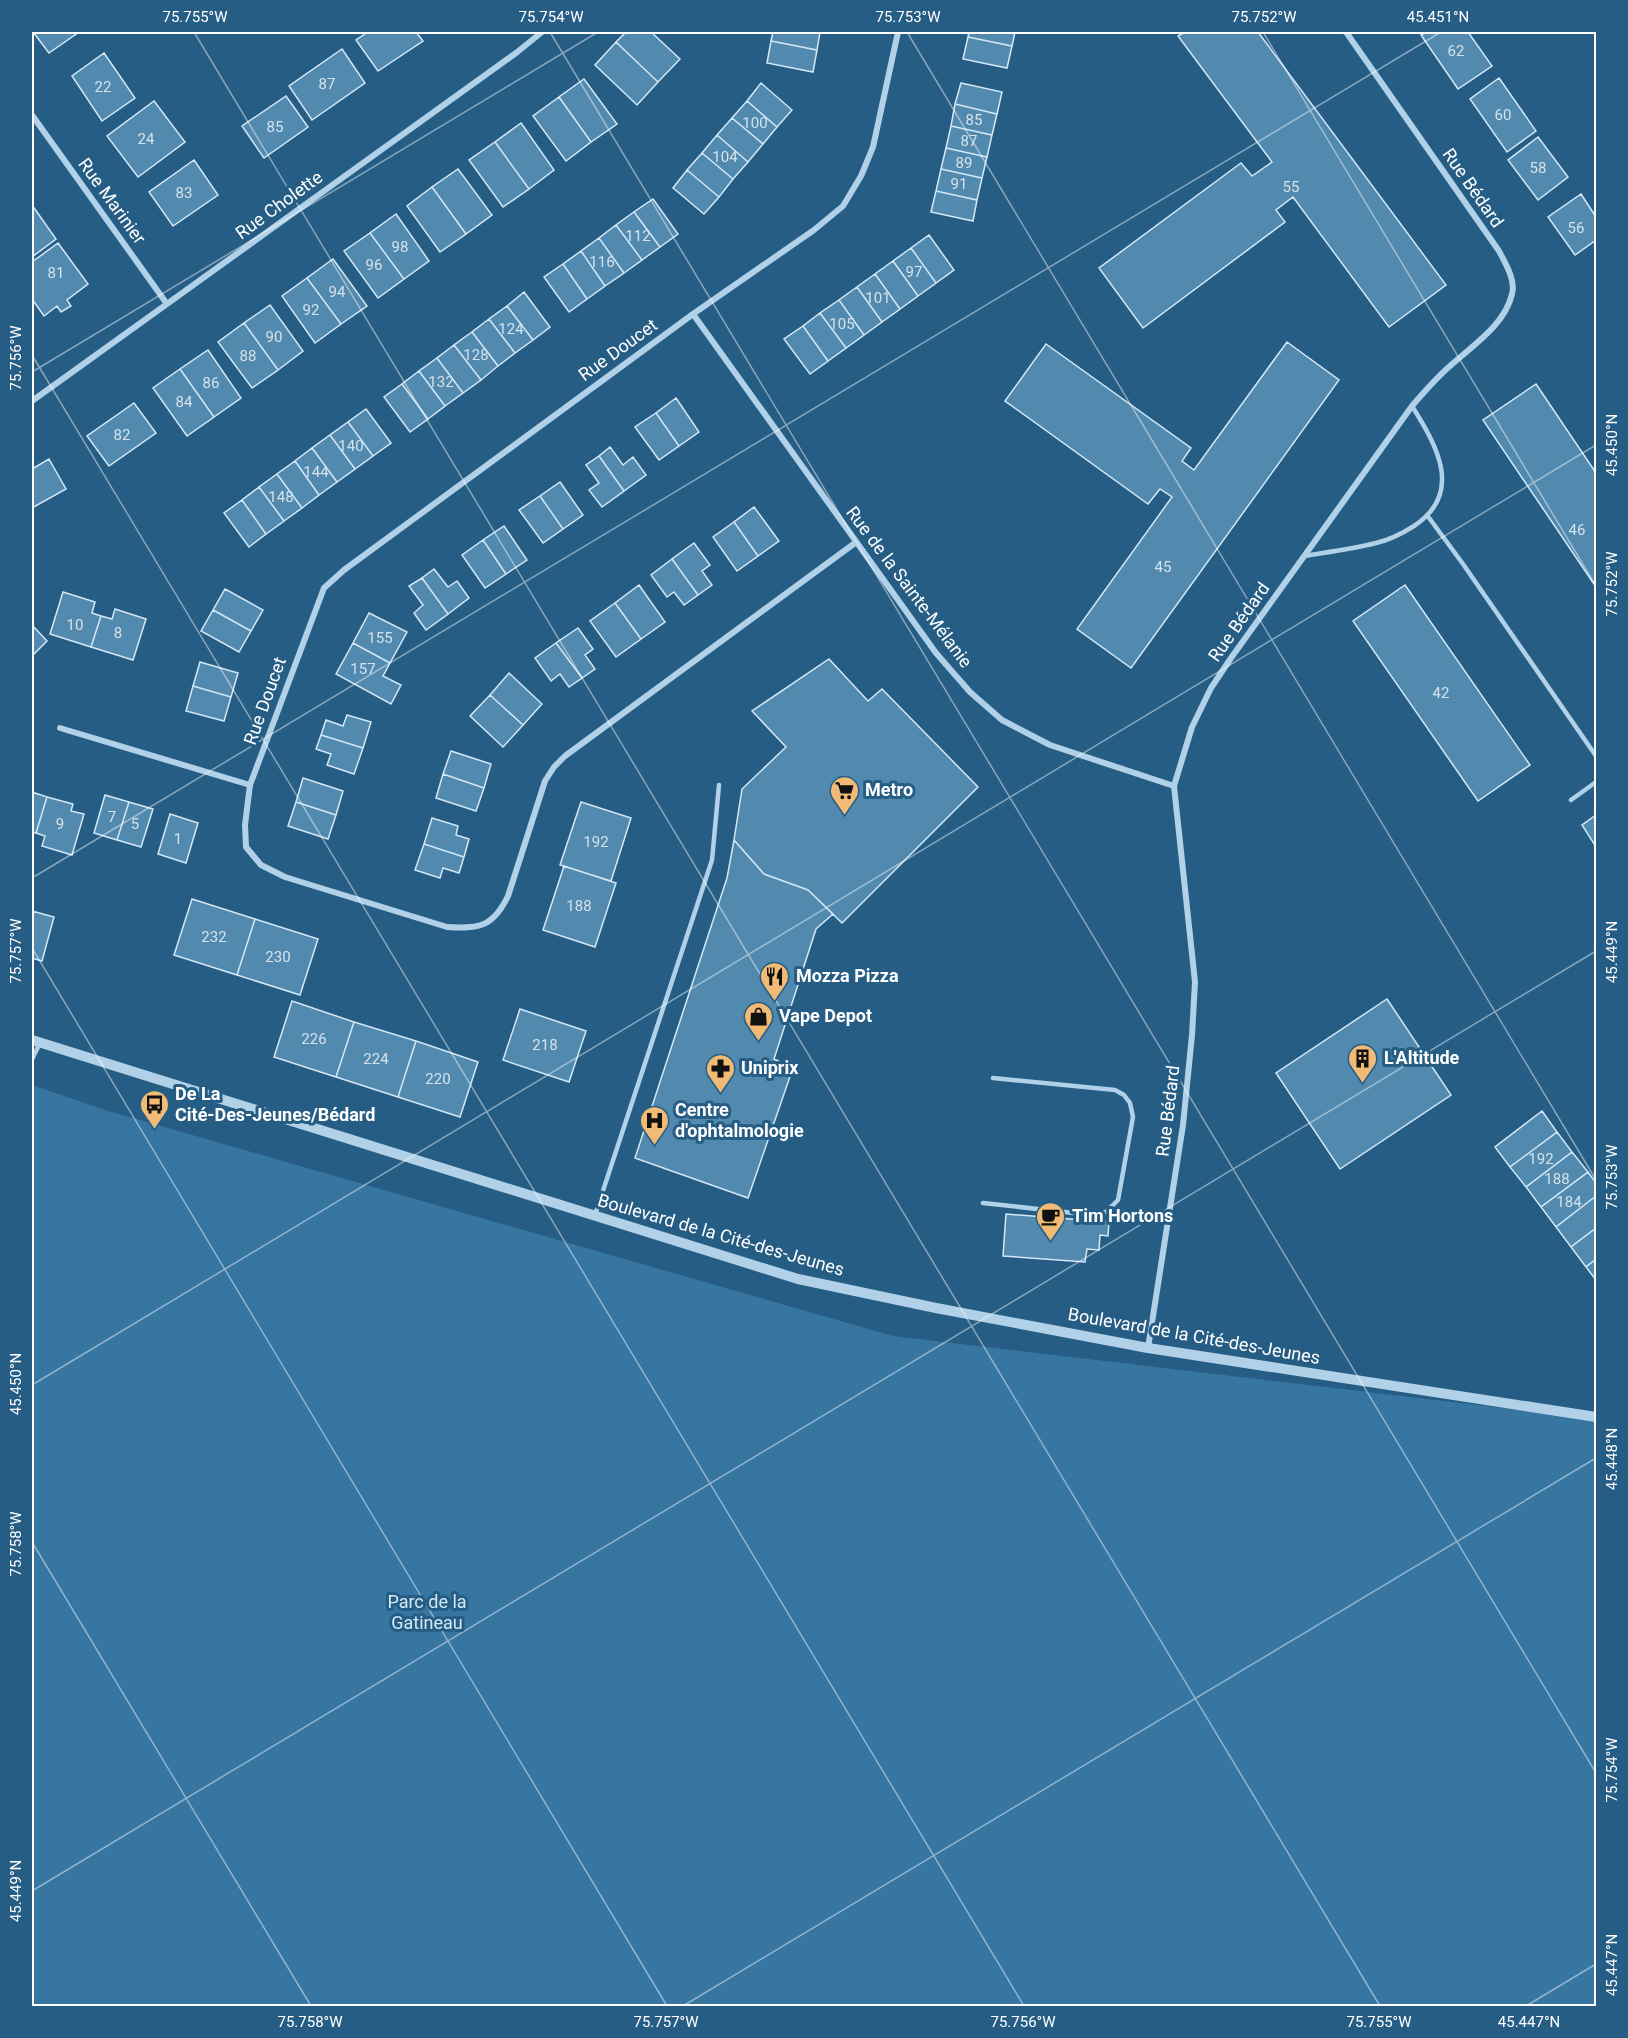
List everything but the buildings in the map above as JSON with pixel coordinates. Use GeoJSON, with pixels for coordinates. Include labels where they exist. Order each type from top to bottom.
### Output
{"type":"FeatureCollection","features":[{"type":"Feature","properties":{"kind":"street","name":"Rue Cholette"},"geometry":{"type":"LineString","coordinates":[[32,401],[542,32]]}},
{"type":"Feature","properties":{"kind":"street","name":"Rue Doucet"},"geometry":{"type":"LineString","coordinates":[[855,543],[565,756],[554,767],[545,781],[508,896],[500,913],[485,924],[467,928],[447,927],[285,878],[261,865],[246,847],[244,825],[250,785],[324,588],[344,570],[693,314],[814,230],[843,206],[861,176],[873,147],[898,32]]}},
{"type":"Feature","properties":{"kind":"street","name":"Rue Bédard"},"geometry":{"type":"LineString","coordinates":[[1148,1347],[1182,1128],[1192,1035],[1195,982],[1174,786],[1192,727],[1211,688],[1412,406],[1426,389],[1488,333],[1501,317],[1513,293],[1508,267],[1499,251],[1346,32]]}},
{"type":"Feature","properties":{"kind":"street","name":"Rue Marinier"},"geometry":{"type":"LineString","coordinates":[[32,115],[167,304]]}},
{"type":"Feature","properties":{"kind":"street","name":"Rue de la Sainte-Mélanie"},"geometry":{"type":"LineString","coordinates":[[693,314],[855,543],[936,653],[970,692],[1002,720],[1050,745],[1174,786]]}},
{"type":"Feature","properties":{"kind":"street"},"geometry":{"type":"LineString","coordinates":[[60,728],[250,785]]}},
{"type":"Feature","properties":{"kind":"street","name":"Boulevard de la Cité-des-Jeunes"},"geometry":{"type":"LineString","coordinates":[[36,1041],[798,1279],[936,1308],[1148,1347],[1596,1417]]}},
{"type":"Feature","properties":{"kind":"lane"},"geometry":{"type":"LineString","coordinates":[[1304,556],[1378,543],[1406,531],[1427,515],[1440,497],[1442,470],[1426,429],[1412,406]]}},
{"type":"Feature","properties":{"kind":"lane"},"geometry":{"type":"LineString","coordinates":[[1427,515],[1596,756]]}},
{"type":"Feature","properties":{"kind":"lane"},"geometry":{"type":"LineString","coordinates":[[1571,800],[1596,782]]}},
{"type":"Feature","properties":{"kind":"lane"},"geometry":{"type":"LineString","coordinates":[[595,1215],[712,860],[719,784]]}},
{"type":"Feature","properties":{"kind":"lane"},"geometry":{"type":"LineString","coordinates":[[32,1059],[36,1041]]}},
{"type":"Feature","properties":{"kind":"lane"},"geometry":{"type":"LineString","coordinates":[[983,1203],[1083,1214],[1106,1212],[1118,1200],[1133,1117],[1130,1103],[1124,1095],[1115,1090],[993,1078]]}},
{"type":"Feature","properties":{"kind":"green space","name":"Parc de la Gatineau"},"geometry":{"type":"Polygon","coordinates":[[[32,1085],[105,1110],[893,1336],[1596,1419],[1596,2006],[32,2006],[32,1085]]]}},
{"type":"Feature","properties":{"kind":"place","name":"Metro"},"geometry":{"type":"Point","coordinates":[844,816]}},
{"type":"Feature","properties":{"kind":"place","name":"Mozza Pizza"},"geometry":{"type":"Point","coordinates":[775,1002]}},
{"type":"Feature","properties":{"kind":"place","name":"Vape Depot"},"geometry":{"type":"Point","coordinates":[758,1042]}},
{"type":"Feature","properties":{"kind":"place","name":"L'Altitude"},"geometry":{"type":"Point","coordinates":[1363,1084]}},
{"type":"Feature","properties":{"kind":"place","name":"Uniprix"},"geometry":{"type":"Point","coordinates":[720,1094]}},
{"type":"Feature","properties":{"kind":"place","name":"De La Cité-Des-Jeunes/Bédard"},"geometry":{"type":"Point","coordinates":[154,1130]}},
{"type":"Feature","properties":{"kind":"place","name":"Centre d'ophtalmologie"},"geometry":{"type":"Point","coordinates":[654,1146]}},
{"type":"Feature","properties":{"kind":"place","name":"Tim Hortons"},"geometry":{"type":"Point","coordinates":[1051,1242]}}]}
